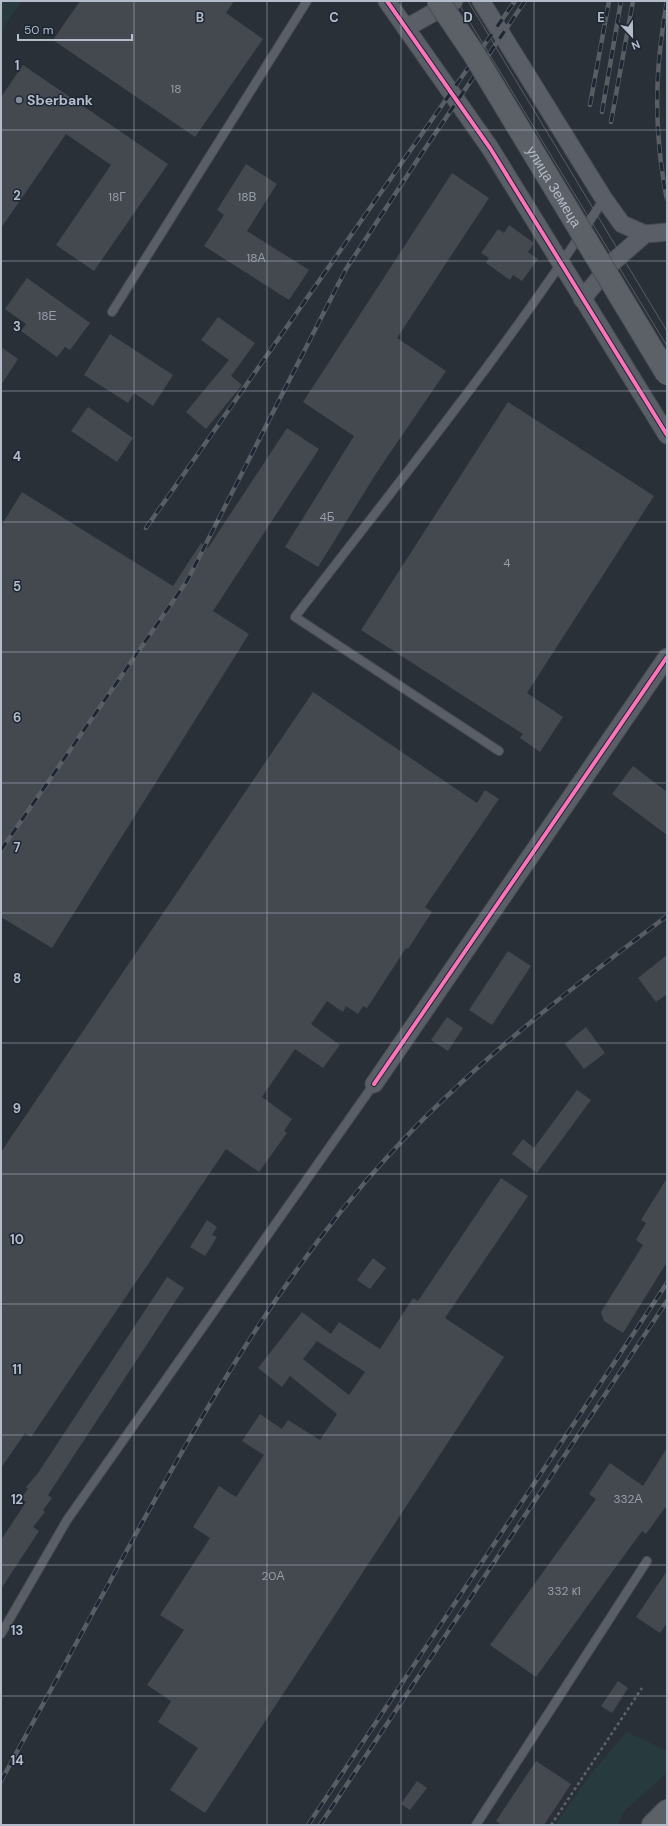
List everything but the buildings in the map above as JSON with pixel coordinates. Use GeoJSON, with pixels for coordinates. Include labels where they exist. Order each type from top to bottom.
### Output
{"type":"FeatureCollection","features":[{"type":"Feature","properties":{"kind":"main road","name":"улица Земеца"},"geometry":{"type":"LineString","coordinates":[[438,1],[474,54],[667,374]]}},
{"type":"Feature","properties":{"kind":"main road"},"geometry":{"type":"LineString","coordinates":[[653,1825],[667,1811]]}},
{"type":"Feature","properties":{"kind":"street"},"geometry":{"type":"LineString","coordinates":[[387,1],[490,148],[561,266],[667,435]]}},
{"type":"Feature","properties":{"kind":"street"},"geometry":{"type":"LineString","coordinates":[[406,28],[454,1]]}},
{"type":"Feature","properties":{"kind":"street"},"geometry":{"type":"LineString","coordinates":[[481,1],[604,200],[622,224],[645,234],[667,232]]}},
{"type":"Feature","properties":{"kind":"street"},"geometry":{"type":"LineString","coordinates":[[582,300],[612,262],[645,234]]}},
{"type":"Feature","properties":{"kind":"street"},"geometry":{"type":"LineString","coordinates":[[374,1084],[667,657]]}},
{"type":"Feature","properties":{"kind":"lane"},"geometry":{"type":"LineString","coordinates":[[112,312],[307,1]]}},
{"type":"Feature","properties":{"kind":"lane"},"geometry":{"type":"LineString","coordinates":[[499,751],[295,617],[507,340],[561,266],[604,200]]}},
{"type":"Feature","properties":{"kind":"lane"},"geometry":{"type":"LineString","coordinates":[[1,1634],[67,1520],[374,1084]]}},
{"type":"Feature","properties":{"kind":"lane"},"geometry":{"type":"LineString","coordinates":[[476,1825],[647,1561]]}},
{"type":"Feature","properties":{"kind":"path"},"geometry":{"type":"LineString","coordinates":[[551,1825],[642,1688]]}},
{"type":"Feature","properties":{"kind":"green space"},"geometry":{"type":"Polygon","coordinates":[[[1,1],[22,1],[1,31],[1,1]]]}},
{"type":"Feature","properties":{"kind":"green space"},"geometry":{"type":"Polygon","coordinates":[[[627,1732],[667,1751],[667,1773],[625,1810],[617,1825],[555,1825],[594,1770],[627,1732]]]}},
{"type":"Feature","properties":{"kind":"tram line"},"geometry":{"type":"LineString","coordinates":[[457,1],[667,346]]}},
{"type":"Feature","properties":{"kind":"tram line"},"geometry":{"type":"LineString","coordinates":[[468,1],[667,331]]}},
{"type":"Feature","properties":{"kind":"railway"},"geometry":{"type":"LineString","coordinates":[[146,528],[515,1]]}},
{"type":"Feature","properties":{"kind":"railway"},"geometry":{"type":"LineString","coordinates":[[1,850],[187,581],[346,269],[422,153],[525,1]]}},
{"type":"Feature","properties":{"kind":"railway"},"geometry":{"type":"LineString","coordinates":[[590,105],[609,1]]}},
{"type":"Feature","properties":{"kind":"railway"},"geometry":{"type":"LineString","coordinates":[[602,112],[621,1]]}},
{"type":"Feature","properties":{"kind":"railway"},"geometry":{"type":"LineString","coordinates":[[611,122],[633,1]]}},
{"type":"Feature","properties":{"kind":"railway"},"geometry":{"type":"LineString","coordinates":[[667,1],[661,42],[657,101],[661,163],[667,199]]}},
{"type":"Feature","properties":{"kind":"railway"},"geometry":{"type":"LineString","coordinates":[[1,1781],[110,1581],[214,1396],[279,1295],[313,1247],[350,1200],[389,1155],[454,1090],[558,1000],[667,916]]}},
{"type":"Feature","properties":{"kind":"railway"},"geometry":{"type":"LineString","coordinates":[[308,1825],[667,1283]]}},
{"type":"Feature","properties":{"kind":"railway"},"geometry":{"type":"LineString","coordinates":[[320,1825],[667,1301]]}},
{"type":"Feature","properties":{"kind":"cycle path"},"geometry":{"type":"LineString","coordinates":[[387,1],[490,148],[667,435]]}},
{"type":"Feature","properties":{"kind":"cycle path"},"geometry":{"type":"LineString","coordinates":[[374,1084],[667,657]]}},
{"type":"Feature","properties":{"kind":"place","name":"Sberbank"},"geometry":{"type":"Point","coordinates":[19,100]}}]}
